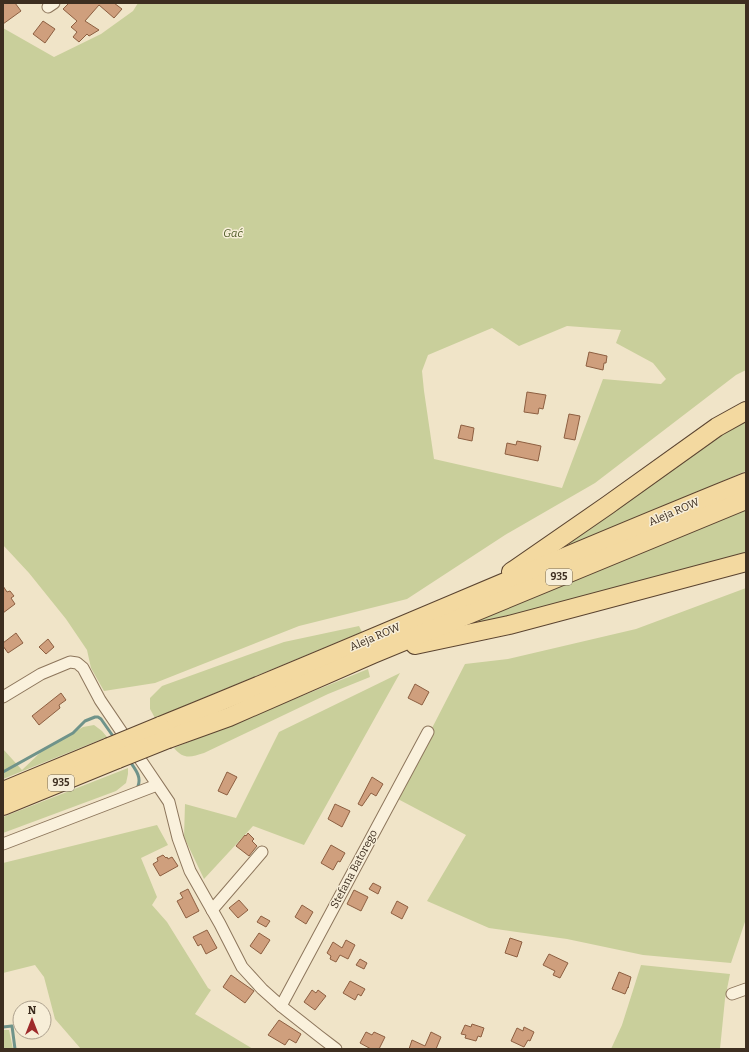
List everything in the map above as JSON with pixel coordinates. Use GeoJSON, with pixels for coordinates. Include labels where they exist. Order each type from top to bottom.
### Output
{"type":"FeatureCollection","features":[{"type":"Feature","properties":{"kind":"main road"},"geometry":{"type":"LineString","coordinates":[[484,591],[614,501],[717,427],[746,411]]}},
{"type":"Feature","properties":{"kind":"main road","name":"Aleja ROW"},"geometry":{"type":"LineString","coordinates":[[3,806],[271,681],[746,482]]}},
{"type":"Feature","properties":{"kind":"main road","name":"Aleja ROW"},"geometry":{"type":"LineString","coordinates":[[164,732],[229,717],[373,654],[746,500]]}},
{"type":"Feature","properties":{"kind":"main road"},"geometry":{"type":"LineString","coordinates":[[373,654],[509,625],[746,562]]}},
{"type":"Feature","properties":{"kind":"main road","name":"Aleja ROW"},"geometry":{"type":"LineString","coordinates":[[3,791],[114,753]]}},
{"type":"Feature","properties":{"kind":"street"},"geometry":{"type":"LineString","coordinates":[[3,697],[41,674],[70,662],[77,662],[83,668],[100,700],[169,802],[178,838],[190,871],[242,967],[262,989],[281,1006],[336,1049]]}},
{"type":"Feature","properties":{"kind":"street","name":"Stefana Batorego"},"geometry":{"type":"LineString","coordinates":[[281,1006],[428,732]]}},
{"type":"Feature","properties":{"kind":"street"},"geometry":{"type":"LineString","coordinates":[[3,844],[157,784]]}},
{"type":"Feature","properties":{"kind":"street"},"geometry":{"type":"LineString","coordinates":[[212,910],[262,852]]}},
{"type":"Feature","properties":{"kind":"street"},"geometry":{"type":"LineString","coordinates":[[732,994],[746,989]]}},
{"type":"Feature","properties":{"kind":"green space","name":"Gać"},"geometry":{"type":"Polygon","coordinates":[[[138,3],[746,3],[746,370],[736,375],[595,483],[505,535],[407,599],[299,626],[155,683],[104,691],[91,668],[87,650],[66,619],[29,573],[3,545],[3,28],[54,57],[101,34],[133,11],[138,3]],[[567,326],[519,346],[492,328],[428,355],[422,371],[434,459],[562,488],[603,379],[661,384],[666,379],[653,363],[616,343],[621,330],[567,326]]]}},
{"type":"Feature","properties":{"kind":"green space"},"geometry":{"type":"Polygon","coordinates":[[[746,417],[746,471],[535,562],[746,417]]]}},
{"type":"Feature","properties":{"kind":"green space"},"geometry":{"type":"Polygon","coordinates":[[[746,510],[746,556],[433,639],[746,510]]]}},
{"type":"Feature","properties":{"kind":"green space"},"geometry":{"type":"Polygon","coordinates":[[[746,588],[746,919],[731,963],[643,955],[567,939],[489,928],[427,901],[466,835],[396,798],[465,664],[508,659],[636,629],[746,588]]]}},
{"type":"Feature","properties":{"kind":"green space"},"geometry":{"type":"Polygon","coordinates":[[[359,626],[362,632],[155,718],[150,709],[150,698],[162,686],[284,642],[359,626]]]}},
{"type":"Feature","properties":{"kind":"green space"},"geometry":{"type":"Polygon","coordinates":[[[368,669],[370,677],[328,694],[204,753],[195,756],[184,756],[174,748],[368,669]]]}},
{"type":"Feature","properties":{"kind":"green space"},"geometry":{"type":"Polygon","coordinates":[[[400,673],[304,845],[253,826],[204,879],[184,837],[185,804],[236,818],[279,732],[400,673]]]}},
{"type":"Feature","properties":{"kind":"green space"},"geometry":{"type":"Polygon","coordinates":[[[94,725],[107,737],[3,779],[3,749],[22,770],[43,750],[83,727],[94,725]]]}},
{"type":"Feature","properties":{"kind":"green space"},"geometry":{"type":"Polygon","coordinates":[[[128,768],[126,783],[116,791],[3,833],[3,817],[128,768]]]}},
{"type":"Feature","properties":{"kind":"green space"},"geometry":{"type":"Polygon","coordinates":[[[157,825],[168,845],[141,858],[157,897],[152,905],[167,922],[208,988],[211,990],[195,1014],[253,1049],[81,1049],[55,1019],[52,1000],[50,1000],[44,977],[35,965],[3,973],[3,863],[157,825]]]}},
{"type":"Feature","properties":{"kind":"green space"},"geometry":{"type":"Polygon","coordinates":[[[641,965],[730,974],[725,999],[720,1049],[611,1049],[622,1025],[641,965]]]}},
{"type":"Feature","properties":{"kind":"green space"},"geometry":{"type":"Polygon","coordinates":[[[3,1030],[9,1030],[13,1049],[3,1049],[3,1030]]]}},
{"type":"Feature","properties":{"kind":"building"},"geometry":{"type":"Polygon","coordinates":[[[3,3],[15,3],[21,11],[3,24],[3,3]]]}},
{"type":"Feature","properties":{"kind":"building"},"geometry":{"type":"Polygon","coordinates":[[[69,3],[114,3],[122,9],[114,18],[99,5],[85,21],[99,30],[89,36],[87,34],[79,42],[73,37],[77,32],[71,27],[77,21],[63,9],[69,3]]]}},
{"type":"Feature","properties":{"kind":"building"},"geometry":{"type":"Polygon","coordinates":[[[43,21],[55,29],[45,43],[33,34],[43,21]]]}},
{"type":"Feature","properties":{"kind":"building"},"geometry":{"type":"Polygon","coordinates":[[[589,352],[607,356],[603,370],[586,366],[589,352]]]}},
{"type":"Feature","properties":{"kind":"building"},"geometry":{"type":"Polygon","coordinates":[[[527,392],[546,395],[543,409],[539,408],[538,414],[524,412],[527,392]]]}},
{"type":"Feature","properties":{"kind":"building"},"geometry":{"type":"Polygon","coordinates":[[[569,414],[580,416],[575,440],[564,438],[569,414]]]}},
{"type":"Feature","properties":{"kind":"building"},"geometry":{"type":"Polygon","coordinates":[[[461,425],[474,428],[472,441],[458,438],[461,425]]]}},
{"type":"Feature","properties":{"kind":"building"},"geometry":{"type":"Polygon","coordinates":[[[517,441],[541,446],[538,461],[505,454],[507,443],[516,445],[517,441]]]}},
{"type":"Feature","properties":{"kind":"building"},"geometry":{"type":"Polygon","coordinates":[[[3,586],[7,592],[10,591],[14,596],[11,598],[15,604],[3,613],[3,586]]]}},
{"type":"Feature","properties":{"kind":"building"},"geometry":{"type":"Polygon","coordinates":[[[16,633],[23,643],[8,653],[3,646],[3,643],[16,633]]]}},
{"type":"Feature","properties":{"kind":"building"},"geometry":{"type":"Polygon","coordinates":[[[48,639],[54,647],[46,654],[39,647],[48,639]]]}},
{"type":"Feature","properties":{"kind":"building"},"geometry":{"type":"Polygon","coordinates":[[[415,684],[429,692],[422,705],[408,698],[415,684]]]}},
{"type":"Feature","properties":{"kind":"building"},"geometry":{"type":"Polygon","coordinates":[[[61,693],[66,700],[59,705],[60,708],[39,725],[32,716],[61,693]]]}},
{"type":"Feature","properties":{"kind":"building"},"geometry":{"type":"Polygon","coordinates":[[[227,772],[237,777],[227,795],[218,791],[227,772]]]}},
{"type":"Feature","properties":{"kind":"building"},"geometry":{"type":"Polygon","coordinates":[[[372,777],[383,784],[376,796],[371,793],[362,806],[358,804],[372,777]]]}},
{"type":"Feature","properties":{"kind":"building"},"geometry":{"type":"Polygon","coordinates":[[[335,804],[350,811],[342,827],[328,819],[335,804]]]}},
{"type":"Feature","properties":{"kind":"building"},"geometry":{"type":"Polygon","coordinates":[[[248,833],[254,839],[252,841],[257,846],[249,856],[236,846],[248,833]]]}},
{"type":"Feature","properties":{"kind":"building"},"geometry":{"type":"Polygon","coordinates":[[[331,845],[345,853],[333,870],[321,863],[331,845]]]}},
{"type":"Feature","properties":{"kind":"building"},"geometry":{"type":"Polygon","coordinates":[[[163,855],[168,859],[172,857],[178,866],[160,876],[153,864],[158,861],[157,858],[163,855]]]}},
{"type":"Feature","properties":{"kind":"building"},"geometry":{"type":"Polygon","coordinates":[[[373,883],[381,887],[378,894],[369,889],[373,883]]]}},
{"type":"Feature","properties":{"kind":"building"},"geometry":{"type":"Polygon","coordinates":[[[188,889],[199,911],[186,918],[177,901],[183,898],[180,893],[188,889]]]}},
{"type":"Feature","properties":{"kind":"building"},"geometry":{"type":"Polygon","coordinates":[[[354,890],[368,897],[361,911],[347,904],[354,890]]]}},
{"type":"Feature","properties":{"kind":"building"},"geometry":{"type":"Polygon","coordinates":[[[239,900],[248,910],[238,918],[229,908],[239,900]]]}},
{"type":"Feature","properties":{"kind":"building"},"geometry":{"type":"Polygon","coordinates":[[[397,901],[408,907],[402,919],[391,913],[397,901]]]}},
{"type":"Feature","properties":{"kind":"building"},"geometry":{"type":"Polygon","coordinates":[[[302,905],[313,912],[306,924],[295,917],[302,905]]]}},
{"type":"Feature","properties":{"kind":"building"},"geometry":{"type":"Polygon","coordinates":[[[261,916],[270,921],[266,927],[257,922],[261,916]]]}},
{"type":"Feature","properties":{"kind":"building"},"geometry":{"type":"Polygon","coordinates":[[[207,930],[217,948],[206,954],[201,944],[198,946],[193,937],[207,930]]]}},
{"type":"Feature","properties":{"kind":"building"},"geometry":{"type":"Polygon","coordinates":[[[259,933],[270,940],[261,954],[250,946],[259,933]]]}},
{"type":"Feature","properties":{"kind":"building"},"geometry":{"type":"Polygon","coordinates":[[[510,938],[522,942],[517,957],[505,953],[510,938]]]}},
{"type":"Feature","properties":{"kind":"building"},"geometry":{"type":"Polygon","coordinates":[[[346,940],[355,945],[348,959],[340,955],[336,962],[330,959],[331,956],[327,953],[333,942],[342,948],[346,940]]]}},
{"type":"Feature","properties":{"kind":"building"},"geometry":{"type":"Polygon","coordinates":[[[549,954],[568,963],[560,978],[553,975],[555,971],[543,965],[549,954]]]}},
{"type":"Feature","properties":{"kind":"building"},"geometry":{"type":"Polygon","coordinates":[[[360,959],[367,963],[364,969],[356,965],[360,959]]]}},
{"type":"Feature","properties":{"kind":"building"},"geometry":{"type":"Polygon","coordinates":[[[619,972],[631,977],[625,994],[612,989],[619,972]]]}},
{"type":"Feature","properties":{"kind":"building"},"geometry":{"type":"Polygon","coordinates":[[[231,975],[254,991],[245,1003],[223,987],[231,975]]]}},
{"type":"Feature","properties":{"kind":"building"},"geometry":{"type":"Polygon","coordinates":[[[350,981],[365,989],[361,996],[358,994],[355,1000],[343,993],[350,981]]]}},
{"type":"Feature","properties":{"kind":"building"},"geometry":{"type":"Polygon","coordinates":[[[312,990],[316,993],[318,990],[326,996],[315,1010],[304,1002],[312,990]]]}},
{"type":"Feature","properties":{"kind":"building"},"geometry":{"type":"Polygon","coordinates":[[[279,1020],[301,1034],[296,1043],[289,1039],[285,1045],[268,1035],[279,1020]]]}},
{"type":"Feature","properties":{"kind":"building"},"geometry":{"type":"Polygon","coordinates":[[[472,1024],[484,1028],[481,1037],[478,1036],[476,1041],[465,1038],[466,1035],[461,1034],[465,1025],[471,1027],[472,1024]]]}},
{"type":"Feature","properties":{"kind":"building"},"geometry":{"type":"Polygon","coordinates":[[[524,1027],[534,1032],[530,1041],[528,1040],[524,1047],[511,1041],[517,1028],[523,1031],[524,1027]]]}},
{"type":"Feature","properties":{"kind":"building"},"geometry":{"type":"Polygon","coordinates":[[[366,1032],[372,1035],[374,1032],[385,1037],[379,1049],[371,1049],[360,1043],[366,1032]]]}},
{"type":"Feature","properties":{"kind":"building"},"geometry":{"type":"Polygon","coordinates":[[[431,1032],[441,1037],[436,1049],[409,1049],[412,1040],[425,1046],[431,1032]]]}},
{"type":"Feature","properties":{"kind":"waterway"},"geometry":{"type":"LineString","coordinates":[[3,772],[73,733],[85,721],[95,717],[101,719],[115,739]]}},
{"type":"Feature","properties":{"kind":"waterway"},"geometry":{"type":"LineString","coordinates":[[129,760],[138,775],[138,786]]}},
{"type":"Feature","properties":{"kind":"waterway"},"geometry":{"type":"LineString","coordinates":[[3,1027],[12,1026],[15,1049]]}}]}
